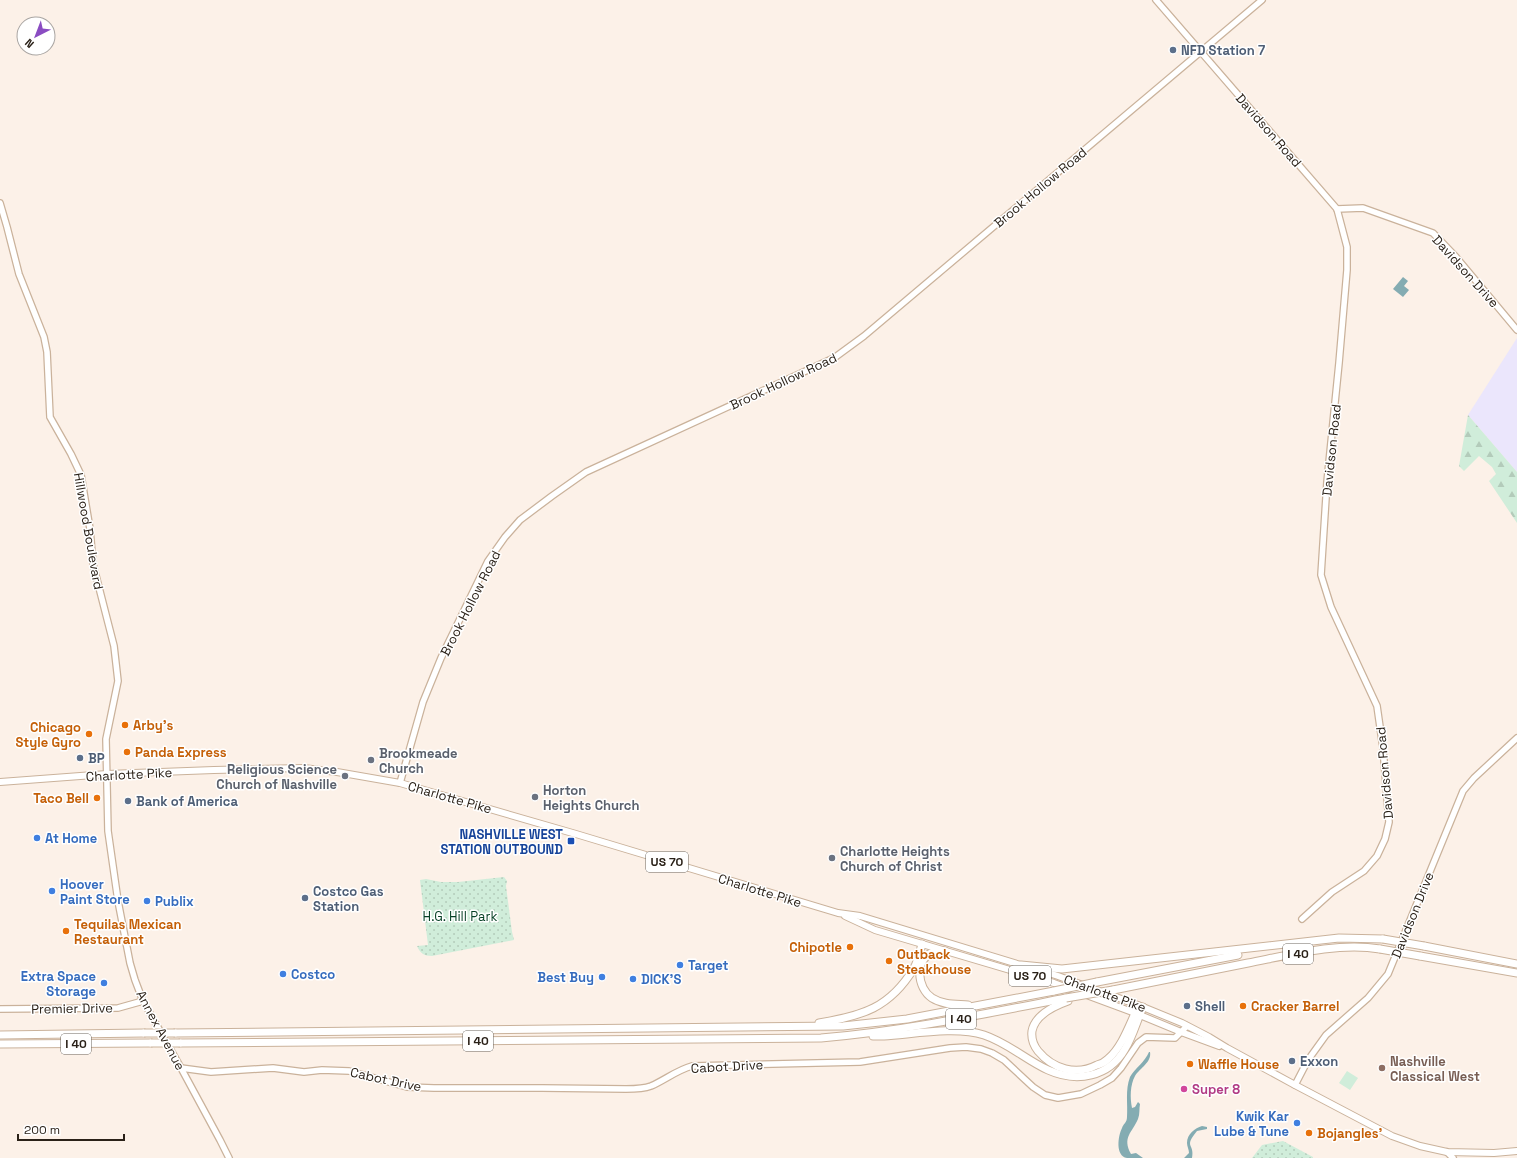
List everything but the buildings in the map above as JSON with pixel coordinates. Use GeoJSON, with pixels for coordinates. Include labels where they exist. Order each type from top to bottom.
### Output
{"type":"FeatureCollection","features":[{"type":"Feature","properties":{"kind":"highway","name":"I 40"},"geometry":{"type":"LineString","coordinates":[[0,1035],[792,1028],[843,1026],[907,1019],[1289,945],[1339,938],[1383,939],[1517,964]]}},
{"type":"Feature","properties":{"kind":"highway"},"geometry":{"type":"LineString","coordinates":[[792,1028],[853,1017],[883,1003],[896,992],[914,967],[922,944]]}},
{"type":"Feature","properties":{"kind":"highway"},"geometry":{"type":"LineString","coordinates":[[1020,965],[1062,969],[1289,945]]}},
{"type":"Feature","properties":{"kind":"highway","name":"I 40"},"geometry":{"type":"LineString","coordinates":[[0,1044],[821,1038],[855,1036],[960,1019],[1068,999],[1287,955],[1333,949],[1380,949],[1517,973]]}},
{"type":"Feature","properties":{"kind":"highway"},"geometry":{"type":"LineString","coordinates":[[945,951],[934,951],[926,957],[919,973],[922,986],[929,996],[942,1003],[980,1006]]}},
{"type":"Feature","properties":{"kind":"highway"},"geometry":{"type":"LineString","coordinates":[[1068,999],[1047,1011],[1037,1021],[1032,1031],[1033,1045],[1045,1059],[1058,1068],[1075,1071],[1091,1069],[1107,1060],[1118,1048],[1141,1006]]}},
{"type":"Feature","properties":{"kind":"highway"},"geometry":{"type":"LineString","coordinates":[[855,1036],[884,1036],[968,1031],[983,1034],[999,1041],[1048,1070],[1064,1076],[1084,1077],[1096,1074],[1112,1065],[1125,1049],[1137,1014]]}},
{"type":"Feature","properties":{"kind":"main road","name":"Charlotte Pike"},"geometry":{"type":"LineString","coordinates":[[0,782],[107,774],[304,768],[400,783],[838,913],[875,930],[1054,983],[1181,1032],[1227,1048]]}},
{"type":"Feature","properties":{"kind":"main road","name":"Charlotte Pike"},"geometry":{"type":"LineString","coordinates":[[838,913],[860,916],[1058,976],[1141,1006],[1209,1037],[1295,1085],[1392,1136],[1420,1146],[1447,1152],[1494,1153],[1517,1151]]}},
{"type":"Feature","properties":{"kind":"main road"},"geometry":{"type":"LineString","coordinates":[[922,944],[926,937]]}},
{"type":"Feature","properties":{"kind":"street","name":"Davidson Road"},"geometry":{"type":"LineString","coordinates":[[1156,0],[1337,209],[1347,247],[1347,270],[1340,363],[1327,482],[1321,575],[1333,612],[1377,706],[1383,748],[1389,822],[1385,839],[1377,856],[1364,871],[1332,892],[1302,919]]}},
{"type":"Feature","properties":{"kind":"street","name":"Brook Hollow Road"},"geometry":{"type":"LineString","coordinates":[[400,783],[423,702],[441,658],[488,561],[505,537],[520,520],[586,472],[834,358],[864,336],[1262,0]]}},
{"type":"Feature","properties":{"kind":"street","name":"Hillwood Boulevard"},"geometry":{"type":"LineString","coordinates":[[0,203],[20,277],[44,337],[47,352],[50,417],[81,475],[90,529],[93,564],[114,646],[118,681],[106,739],[107,774]]}},
{"type":"Feature","properties":{"kind":"street","name":"Davidson Drive"},"geometry":{"type":"LineString","coordinates":[[1337,209],[1363,208],[1433,232],[1456,256],[1517,330]]}},
{"type":"Feature","properties":{"kind":"street","name":"Davidson Drive"},"geometry":{"type":"LineString","coordinates":[[1295,1085],[1308,1060],[1326,1035],[1368,998],[1388,974],[1463,791],[1474,778],[1517,738]]}},
{"type":"Feature","properties":{"kind":"street","name":"Annex Avenue"},"geometry":{"type":"LineString","coordinates":[[107,774],[108,831],[118,900],[130,963],[143,1001],[229,1158]]}},
{"type":"Feature","properties":{"kind":"street","name":"Premier Drive"},"geometry":{"type":"LineString","coordinates":[[0,1009],[118,1008],[143,1001]]}},
{"type":"Feature","properties":{"kind":"street","name":"Cabot Drive"},"geometry":{"type":"LineString","coordinates":[[181,1068],[211,1072],[273,1068],[304,1072],[322,1070],[349,1071],[406,1087],[639,1089],[651,1086],[681,1069],[692,1066],[860,1062],[950,1048],[966,1047],[981,1049],[992,1053],[1004,1060],[1034,1088],[1045,1095],[1058,1098],[1081,1094],[1112,1078],[1121,1068],[1138,1043],[1146,1037],[1175,1038],[1187,1026]]}},
{"type":"Feature","properties":{"kind":"street"},"geometry":{"type":"LineString","coordinates":[[1447,1152],[1452,1158]]}},
{"type":"Feature","properties":{"kind":"shaded area"},"geometry":{"type":"Polygon","coordinates":[[[1517,338],[1517,472],[1468,415],[1517,338]]]}},
{"type":"Feature","properties":{"kind":"green space"},"geometry":{"type":"Polygon","coordinates":[[[1468,415],[1517,472],[1517,523],[1489,481],[1496,474],[1492,467],[1479,456],[1464,471],[1459,466],[1468,415]]]}},
{"type":"Feature","properties":{"kind":"green space","name":"H.G. Hill Park"},"geometry":{"type":"Polygon","coordinates":[[[504,877],[507,881],[506,886],[514,940],[432,956],[425,955],[419,951],[417,946],[428,945],[420,880],[426,879],[441,882],[458,882],[504,877]]]}},
{"type":"Feature","properties":{"kind":"green space"},"geometry":{"type":"Polygon","coordinates":[[[1347,1071],[1358,1078],[1350,1090],[1339,1083],[1347,1071]]]}},
{"type":"Feature","properties":{"kind":"green space"},"geometry":{"type":"Polygon","coordinates":[[[1283,1141],[1313,1158],[1252,1158],[1262,1145],[1283,1141]]]}},
{"type":"Feature","properties":{"kind":"water"},"geometry":{"type":"Polygon","coordinates":[[[1403,277],[1408,281],[1404,286],[1409,290],[1403,297],[1393,289],[1403,277]]]}},
{"type":"Feature","properties":{"kind":"water"},"geometry":{"type":"Polygon","coordinates":[[[1149,1052],[1149,1059],[1135,1076],[1131,1087],[1132,1108],[1135,1107],[1138,1102],[1140,1104],[1138,1119],[1129,1135],[1127,1143],[1131,1154],[1136,1153],[1143,1158],[1127,1158],[1121,1154],[1118,1145],[1121,1132],[1127,1119],[1128,1082],[1132,1074],[1149,1052]]]}},
{"type":"Feature","properties":{"kind":"water"},"geometry":{"type":"Polygon","coordinates":[[[1202,1126],[1207,1127],[1207,1129],[1197,1131],[1190,1143],[1193,1153],[1192,1158],[1184,1158],[1189,1153],[1187,1143],[1188,1137],[1194,1130],[1202,1126]]]}},
{"type":"Feature","properties":{"kind":"place","name":"NFD Station 7"},"geometry":{"type":"Point","coordinates":[1173,50]}},
{"type":"Feature","properties":{"kind":"place","name":"Arby's"},"geometry":{"type":"Point","coordinates":[125,725]}},
{"type":"Feature","properties":{"kind":"place","name":"Chicago Style Gyro"},"geometry":{"type":"Point","coordinates":[89,734]}},
{"type":"Feature","properties":{"kind":"place","name":"Panda Express"},"geometry":{"type":"Point","coordinates":[127,752]}},
{"type":"Feature","properties":{"kind":"place","name":"BP"},"geometry":{"type":"Point","coordinates":[80,758]}},
{"type":"Feature","properties":{"kind":"place","name":"Brookmeade Church"},"geometry":{"type":"Point","coordinates":[371,760]}},
{"type":"Feature","properties":{"kind":"place","name":"Religious Science Church of Nashville"},"geometry":{"type":"Point","coordinates":[345,776]}},
{"type":"Feature","properties":{"kind":"place","name":"Horton Heights Church"},"geometry":{"type":"Point","coordinates":[535,797]}},
{"type":"Feature","properties":{"kind":"place","name":"Taco Bell"},"geometry":{"type":"Point","coordinates":[97,798]}},
{"type":"Feature","properties":{"kind":"place","name":"Bank of America"},"geometry":{"type":"Point","coordinates":[128,801]}},
{"type":"Feature","properties":{"kind":"place","name":"At Home"},"geometry":{"type":"Point","coordinates":[37,838]}},
{"type":"Feature","properties":{"kind":"place","name":"NASHVILLE WEST STATION OUTBOUND"},"geometry":{"type":"Point","coordinates":[571,841]}},
{"type":"Feature","properties":{"kind":"place","name":"Charlotte Heights Church of Christ"},"geometry":{"type":"Point","coordinates":[832,858]}},
{"type":"Feature","properties":{"kind":"place","name":"Hoover Paint Store"},"geometry":{"type":"Point","coordinates":[52,891]}},
{"type":"Feature","properties":{"kind":"place","name":"Costco Gas Station"},"geometry":{"type":"Point","coordinates":[305,898]}},
{"type":"Feature","properties":{"kind":"place","name":"Publix"},"geometry":{"type":"Point","coordinates":[147,901]}},
{"type":"Feature","properties":{"kind":"place","name":"Tequilas Mexican Restaurant"},"geometry":{"type":"Point","coordinates":[66,931]}},
{"type":"Feature","properties":{"kind":"place","name":"Chipotle"},"geometry":{"type":"Point","coordinates":[850,947]}},
{"type":"Feature","properties":{"kind":"place","name":"Outback Steakhouse"},"geometry":{"type":"Point","coordinates":[889,961]}},
{"type":"Feature","properties":{"kind":"place","name":"Target"},"geometry":{"type":"Point","coordinates":[680,965]}},
{"type":"Feature","properties":{"kind":"place","name":"Costco"},"geometry":{"type":"Point","coordinates":[283,974]}},
{"type":"Feature","properties":{"kind":"place","name":"Best Buy"},"geometry":{"type":"Point","coordinates":[602,977]}},
{"type":"Feature","properties":{"kind":"place","name":"DICK’S"},"geometry":{"type":"Point","coordinates":[633,979]}},
{"type":"Feature","properties":{"kind":"place","name":"Extra Space Storage"},"geometry":{"type":"Point","coordinates":[104,983]}},
{"type":"Feature","properties":{"kind":"place","name":"Shell"},"geometry":{"type":"Point","coordinates":[1187,1006]}},
{"type":"Feature","properties":{"kind":"place","name":"Cracker Barrel"},"geometry":{"type":"Point","coordinates":[1243,1006]}},
{"type":"Feature","properties":{"kind":"place","name":"Exxon"},"geometry":{"type":"Point","coordinates":[1292,1061]}},
{"type":"Feature","properties":{"kind":"place","name":"Waffle House"},"geometry":{"type":"Point","coordinates":[1190,1064]}},
{"type":"Feature","properties":{"kind":"place","name":"Nashville Classical West"},"geometry":{"type":"Point","coordinates":[1382,1068]}},
{"type":"Feature","properties":{"kind":"place","name":"Super 8"},"geometry":{"type":"Point","coordinates":[1184,1089]}},
{"type":"Feature","properties":{"kind":"place","name":"Kwik Kar Lube & Tune"},"geometry":{"type":"Point","coordinates":[1297,1123]}},
{"type":"Feature","properties":{"kind":"place","name":"Bojangles'"},"geometry":{"type":"Point","coordinates":[1309,1133]}}]}
